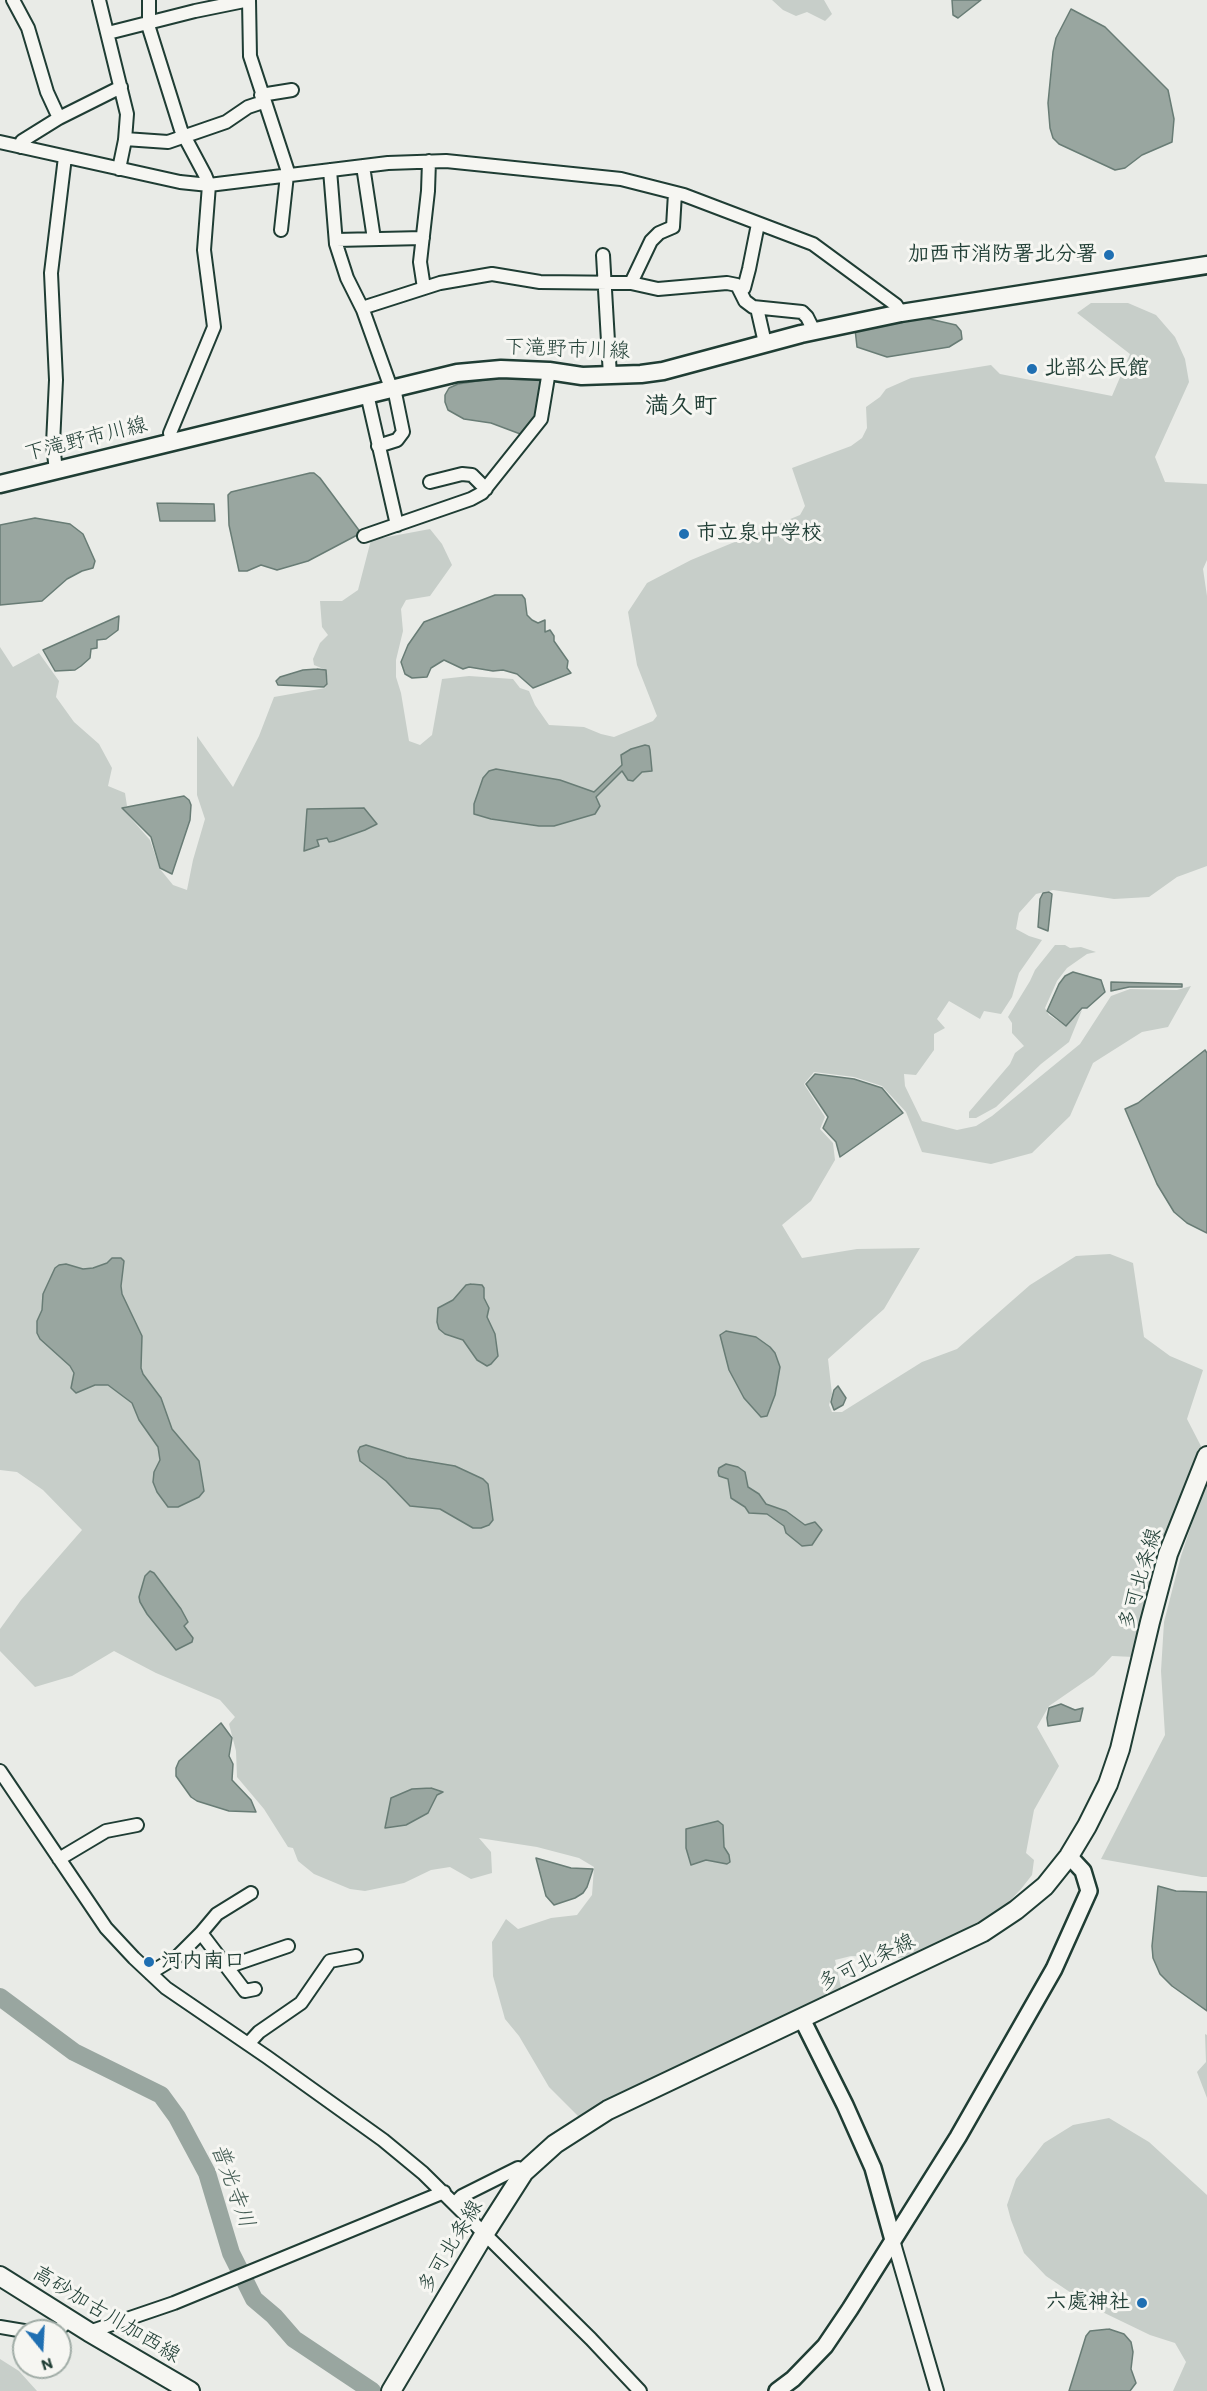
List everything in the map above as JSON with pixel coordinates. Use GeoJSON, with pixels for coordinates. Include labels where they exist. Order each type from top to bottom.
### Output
{"type":"FeatureCollection","features":[{"type":"Feature","properties":{"kind":"main road","name":"下滝野市川線"},"geometry":{"type":"LineString","coordinates":[[0,484],[367,394],[468,372],[501,369],[610,376],[663,370],[765,343],[901,313],[1207,265]]}},
{"type":"Feature","properties":{"kind":"main road","name":"多可北条線"},"geometry":{"type":"LineString","coordinates":[[390,2391],[485,2233],[525,2172],[555,2144],[608,2110],[983,1932],[1017,1910],[1045,1886],[1069,1856],[1087,1826],[1103,1794],[1120,1749],[1168,1554],[1207,1456]]}},
{"type":"Feature","properties":{"kind":"main road","name":"高砂加古川加西線"},"geometry":{"type":"LineString","coordinates":[[0,2276],[67,2319]]}},
{"type":"Feature","properties":{"kind":"main road","name":"高砂加古川加西線"},"geometry":{"type":"LineString","coordinates":[[72,2322],[190,2391]]}},
{"type":"Feature","properties":{"kind":"street"},"geometry":{"type":"LineString","coordinates":[[13,0],[28,28],[47,92],[59,118]]}},
{"type":"Feature","properties":{"kind":"street"},"geometry":{"type":"LineString","coordinates":[[99,0],[127,114],[119,169]]}},
{"type":"Feature","properties":{"kind":"street"},"geometry":{"type":"LineString","coordinates":[[149,0],[149,22],[185,137],[209,185],[204,250],[214,327],[170,433],[172,442]]}},
{"type":"Feature","properties":{"kind":"street"},"geometry":{"type":"LineString","coordinates":[[108,33],[249,0],[250,56],[288,175],[281,230]]}},
{"type":"Feature","properties":{"kind":"street"},"geometry":{"type":"LineString","coordinates":[[21,147],[22,141],[59,118],[121,87]]}},
{"type":"Feature","properties":{"kind":"street"},"geometry":{"type":"LineString","coordinates":[[125,140],[154,143],[185,137],[226,122],[262,98],[292,90]]}},
{"type":"Feature","properties":{"kind":"street"},"geometry":{"type":"LineString","coordinates":[[0,142],[180,182],[209,185],[363,166],[446,161],[621,179],[675,193],[813,244],[896,305],[901,313]]}},
{"type":"Feature","properties":{"kind":"street"},"geometry":{"type":"LineString","coordinates":[[57,471],[53,444],[56,380],[51,273],[65,157]]}},
{"type":"Feature","properties":{"kind":"street"},"geometry":{"type":"LineString","coordinates":[[424,288],[420,262],[429,162]]}},
{"type":"Feature","properties":{"kind":"street"},"geometry":{"type":"LineString","coordinates":[[363,166],[374,239]]}},
{"type":"Feature","properties":{"kind":"street"},"geometry":{"type":"LineString","coordinates":[[330,170],[336,240],[347,278],[362,308],[393,388],[403,432],[397,440],[378,446]]}},
{"type":"Feature","properties":{"kind":"street"},"geometry":{"type":"LineString","coordinates":[[631,283],[651,241],[659,233],[673,227],[675,193]]}},
{"type":"Feature","properties":{"kind":"street"},"geometry":{"type":"LineString","coordinates":[[741,290],[744,288],[749,269],[758,224]]}},
{"type":"Feature","properties":{"kind":"street"},"geometry":{"type":"LineString","coordinates":[[336,240],[423,238]]}},
{"type":"Feature","properties":{"kind":"street"},"geometry":{"type":"LineString","coordinates":[[603,255],[610,376]]}},
{"type":"Feature","properties":{"kind":"street"},"geometry":{"type":"LineString","coordinates":[[362,308],[440,283],[492,274],[540,282],[631,283],[658,289],[727,283],[737,285],[746,301],[758,308],[802,312],[814,332]]}},
{"type":"Feature","properties":{"kind":"street"},"geometry":{"type":"LineString","coordinates":[[758,308],[765,343]]}},
{"type":"Feature","properties":{"kind":"street"},"geometry":{"type":"LineString","coordinates":[[364,536],[471,500],[486,489],[541,418],[549,371]]}},
{"type":"Feature","properties":{"kind":"street"},"geometry":{"type":"LineString","coordinates":[[367,394],[398,525]]}},
{"type":"Feature","properties":{"kind":"street"},"geometry":{"type":"LineString","coordinates":[[430,482],[462,474],[472,475],[486,489]]}},
{"type":"Feature","properties":{"kind":"street"},"geometry":{"type":"LineString","coordinates":[[0,1771],[106,1928],[144,1973],[383,2140],[444,2192],[640,2391]]}},
{"type":"Feature","properties":{"kind":"street"},"geometry":{"type":"LineString","coordinates":[[58,1859],[106,1831],[137,1825]]}},
{"type":"Feature","properties":{"kind":"street"},"geometry":{"type":"LineString","coordinates":[[777,2391],[793,2379],[825,2346],[958,2137],[1054,1969],[1089,1891],[1083,1871],[1069,1856]]}},
{"type":"Feature","properties":{"kind":"street"},"geometry":{"type":"LineString","coordinates":[[144,1973],[178,1956],[217,1914],[251,1893]]}},
{"type":"Feature","properties":{"kind":"street"},"geometry":{"type":"LineString","coordinates":[[201,1933],[245,1991],[255,1989]]}},
{"type":"Feature","properties":{"kind":"street"},"geometry":{"type":"LineString","coordinates":[[227,1967],[288,1946]]}},
{"type":"Feature","properties":{"kind":"street"},"geometry":{"type":"LineString","coordinates":[[248,2044],[259,2032],[301,2003],[330,1961],[356,1956]]}},
{"type":"Feature","properties":{"kind":"street"},"geometry":{"type":"LineString","coordinates":[[802,2019],[845,2105],[873,2168],[937,2391]]}},
{"type":"Feature","properties":{"kind":"street"},"geometry":{"type":"LineString","coordinates":[[455,2203],[462,2196],[518,2168],[525,2172]]}},
{"type":"Feature","properties":{"kind":"street"},"geometry":{"type":"LineString","coordinates":[[89,2332],[174,2303],[444,2192]]}},
{"type":"Feature","properties":{"kind":"shaded area"},"geometry":{"type":"Polygon","coordinates":[[[772,0],[824,0],[832,14],[825,21],[807,12],[796,16],[783,10],[772,0]]]}},
{"type":"Feature","properties":{"kind":"shaded area"},"geometry":{"type":"Polygon","coordinates":[[[952,0],[981,0],[958,18],[953,15],[952,0]]]}},
{"type":"Feature","properties":{"kind":"shaded area"},"geometry":{"type":"Polygon","coordinates":[[[1071,9],[1105,27],[1168,90],[1174,119],[1172,142],[1142,155],[1125,168],[1115,170],[1059,144],[1053,138],[1048,103],[1053,52],[1056,38],[1071,9]]]}},
{"type":"Feature","properties":{"kind":"shaded area"},"geometry":{"type":"Polygon","coordinates":[[[1091,303],[1128,303],[1156,315],[1175,337],[1185,359],[1189,382],[1155,457],[1165,482],[1207,484],[1207,560],[1203,569],[1207,596],[1207,866],[1177,877],[1149,897],[1114,899],[1053,890],[1036,894],[1019,913],[1016,929],[1042,940],[1019,973],[1012,997],[1001,1014],[984,1011],[980,1019],[949,1001],[937,1019],[945,1028],[934,1034],[934,1050],[916,1075],[904,1074],[905,1086],[922,1121],[957,1130],[976,1126],[992,1116],[1080,1044],[1111,996],[1130,989],[1177,990],[1191,986],[1168,1027],[1142,1032],[1093,1063],[1070,1116],[1032,1153],[991,1164],[922,1152],[906,1112],[882,1086],[854,1077],[814,1072],[804,1084],[825,1117],[820,1129],[833,1143],[835,1160],[811,1201],[782,1225],[802,1258],[857,1249],[920,1248],[884,1309],[828,1359],[832,1394],[829,1405],[832,1412],[842,1412],[922,1362],[957,1349],[1030,1285],[1076,1256],[1110,1254],[1133,1263],[1144,1337],[1170,1356],[1203,1370],[1187,1419],[1203,1450],[1134,1657],[1112,1656],[1094,1675],[1049,1706],[1037,1727],[1059,1766],[1034,1810],[1026,1853],[1034,1860],[1032,1875],[1021,1889],[1002,1909],[912,1957],[851,1956],[835,1960],[842,1992],[735,2042],[714,2048],[581,2119],[549,2087],[519,2036],[505,2019],[493,1976],[492,1942],[506,1919],[518,1929],[551,1918],[577,1915],[592,1895],[594,1867],[579,1858],[537,1847],[479,1838],[491,1852],[492,1873],[471,1879],[450,1867],[431,1870],[404,1883],[365,1891],[350,1889],[314,1874],[298,1861],[293,1848],[288,1847],[264,1809],[237,1777],[236,1751],[229,1724],[235,1717],[220,1700],[156,1673],[114,1651],[72,1676],[35,1687],[0,1651],[0,1629],[21,1600],[82,1530],[43,1490],[17,1472],[0,1470],[0,647],[13,667],[39,653],[59,681],[56,697],[74,722],[99,744],[112,768],[108,786],[125,793],[127,806],[122,808],[150,840],[160,869],[173,885],[187,890],[205,819],[197,795],[197,736],[233,787],[259,736],[274,697],[325,688],[328,683],[326,670],[314,665],[313,659],[320,643],[328,635],[322,627],[320,601],[342,601],[358,590],[371,540],[430,529],[442,544],[452,565],[430,596],[406,600],[401,609],[403,631],[396,660],[396,677],[409,741],[420,745],[432,735],[442,679],[469,676],[513,679],[520,688],[529,691],[535,705],[549,725],[584,727],[614,737],[653,721],[657,716],[637,665],[628,612],[647,583],[691,560],[800,515],[805,506],[792,468],[851,446],[862,438],[867,428],[866,407],[880,397],[886,389],[911,378],[991,365],[1000,374],[1112,396],[1130,354],[1077,313],[1091,303]]]}},
{"type":"Feature","properties":{"kind":"shaded area"},"geometry":{"type":"Polygon","coordinates":[[[921,317],[956,325],[961,331],[962,339],[949,347],[887,357],[857,347],[855,329],[921,317]]]}},
{"type":"Feature","properties":{"kind":"shaded area"},"geometry":{"type":"Polygon","coordinates":[[[497,378],[542,378],[537,417],[523,435],[491,423],[464,419],[448,410],[445,395],[449,388],[458,384],[497,378]]]}},
{"type":"Feature","properties":{"kind":"shaded area"},"geometry":{"type":"Polygon","coordinates":[[[310,473],[320,478],[361,533],[308,561],[277,570],[261,565],[247,571],[239,571],[229,525],[228,495],[231,492],[310,473]]]}},
{"type":"Feature","properties":{"kind":"shaded area"},"geometry":{"type":"Polygon","coordinates":[[[157,503],[214,504],[215,521],[160,521],[157,503]]]}},
{"type":"Feature","properties":{"kind":"shaded area"},"geometry":{"type":"Polygon","coordinates":[[[35,518],[70,524],[83,534],[95,561],[93,568],[67,579],[42,601],[0,605],[0,525],[35,518]]]}},
{"type":"Feature","properties":{"kind":"shaded area"},"geometry":{"type":"Polygon","coordinates":[[[495,595],[522,595],[525,599],[527,615],[538,623],[545,620],[545,632],[550,630],[554,636],[554,641],[568,661],[567,668],[571,673],[533,688],[517,674],[503,670],[493,671],[469,667],[463,669],[444,660],[431,668],[427,677],[412,678],[405,674],[401,662],[408,645],[424,622],[495,595]]]}},
{"type":"Feature","properties":{"kind":"shaded area"},"geometry":{"type":"Polygon","coordinates":[[[119,616],[118,630],[106,639],[97,640],[97,648],[91,649],[90,658],[81,666],[75,670],[55,671],[43,650],[119,616]]]}},
{"type":"Feature","properties":{"kind":"shaded area"},"geometry":{"type":"Polygon","coordinates":[[[303,670],[326,670],[327,684],[324,687],[278,685],[276,681],[280,677],[303,670]]]}},
{"type":"Feature","properties":{"kind":"shaded area"},"geometry":{"type":"Polygon","coordinates":[[[645,745],[649,746],[652,771],[642,772],[633,781],[628,780],[622,771],[596,797],[600,806],[595,814],[554,826],[539,826],[491,819],[474,814],[474,804],[483,778],[489,771],[496,769],[560,780],[594,792],[622,765],[621,755],[645,745]]]}},
{"type":"Feature","properties":{"kind":"shaded area"},"geometry":{"type":"Polygon","coordinates":[[[184,796],[191,805],[190,820],[172,874],[160,868],[151,837],[122,808],[184,796]]]}},
{"type":"Feature","properties":{"kind":"shaded area"},"geometry":{"type":"Polygon","coordinates":[[[364,808],[377,824],[334,841],[329,842],[327,838],[317,840],[319,846],[304,851],[307,809],[364,808]]]}},
{"type":"Feature","properties":{"kind":"shaded area"},"geometry":{"type":"Polygon","coordinates":[[[1043,893],[1052,894],[1048,931],[1038,927],[1040,899],[1043,893]]]}},
{"type":"Feature","properties":{"kind":"shaded area"},"geometry":{"type":"Polygon","coordinates":[[[1055,945],[1065,945],[1070,948],[1081,947],[1096,952],[1087,954],[1067,968],[1057,981],[1045,1008],[1049,1015],[1066,1026],[1082,1010],[1069,1042],[1041,1064],[996,1107],[976,1118],[969,1118],[969,1112],[1010,1064],[1015,1053],[1024,1046],[1012,1033],[1012,1023],[1008,1017],[1035,970],[1055,945]]]}},
{"type":"Feature","properties":{"kind":"shaded area"},"geometry":{"type":"Polygon","coordinates":[[[1073,972],[1101,980],[1105,992],[1087,1008],[1082,1008],[1066,1026],[1047,1011],[1059,984],[1065,976],[1073,972]]]}},
{"type":"Feature","properties":{"kind":"shaded area"},"geometry":{"type":"Polygon","coordinates":[[[1111,982],[1182,984],[1182,987],[1129,987],[1111,991],[1111,982]]]}},
{"type":"Feature","properties":{"kind":"shaded area"},"geometry":{"type":"Polygon","coordinates":[[[1205,1050],[1207,1053],[1207,1233],[1187,1223],[1174,1212],[1157,1184],[1125,1109],[1138,1103],[1205,1050]]]}},
{"type":"Feature","properties":{"kind":"shaded area"},"geometry":{"type":"Polygon","coordinates":[[[815,1074],[854,1079],[882,1088],[903,1113],[840,1157],[836,1142],[823,1128],[828,1117],[806,1084],[815,1074]]]}},
{"type":"Feature","properties":{"kind":"shaded area"},"geometry":{"type":"Polygon","coordinates":[[[112,1258],[121,1258],[124,1261],[122,1294],[142,1336],[141,1368],[143,1374],[161,1398],[172,1429],[199,1461],[204,1491],[199,1497],[178,1507],[168,1507],[157,1492],[153,1482],[154,1472],[160,1460],[158,1447],[139,1420],[132,1403],[108,1385],[95,1385],[76,1393],[71,1388],[74,1373],[70,1366],[40,1339],[37,1333],[37,1321],[42,1310],[43,1294],[55,1268],[66,1264],[83,1269],[93,1268],[107,1263],[112,1258]]]}},
{"type":"Feature","properties":{"kind":"shaded area"},"geometry":{"type":"Polygon","coordinates":[[[466,1285],[482,1285],[484,1288],[484,1298],[489,1308],[487,1317],[495,1334],[498,1356],[487,1366],[477,1360],[463,1340],[445,1334],[439,1329],[437,1322],[438,1308],[453,1300],[466,1285]]]}},
{"type":"Feature","properties":{"kind":"shaded area"},"geometry":{"type":"Polygon","coordinates":[[[726,1331],[756,1337],[775,1353],[780,1367],[775,1395],[767,1416],[761,1417],[744,1398],[729,1370],[720,1335],[726,1331]]]}},
{"type":"Feature","properties":{"kind":"shaded area"},"geometry":{"type":"Polygon","coordinates":[[[838,1386],[846,1398],[843,1405],[834,1410],[831,1402],[834,1390],[838,1386]]]}},
{"type":"Feature","properties":{"kind":"shaded area"},"geometry":{"type":"Polygon","coordinates":[[[366,1445],[407,1458],[455,1466],[483,1479],[488,1484],[493,1520],[489,1525],[473,1528],[440,1509],[410,1506],[386,1481],[360,1461],[358,1451],[360,1447],[366,1445]]]}},
{"type":"Feature","properties":{"kind":"shaded area"},"geometry":{"type":"Polygon","coordinates":[[[726,1464],[738,1467],[745,1472],[748,1487],[759,1494],[766,1504],[786,1511],[805,1525],[815,1522],[822,1530],[812,1545],[802,1546],[786,1533],[784,1526],[767,1514],[749,1513],[745,1507],[731,1498],[728,1479],[719,1476],[718,1472],[719,1468],[726,1464]]]}},
{"type":"Feature","properties":{"kind":"shaded area"},"geometry":{"type":"Polygon","coordinates":[[[1207,1478],[1207,1877],[1202,1877],[1101,1859],[1165,1735],[1161,1671],[1164,1622],[1181,1556],[1207,1478]]]}},
{"type":"Feature","properties":{"kind":"shaded area"},"geometry":{"type":"Polygon","coordinates":[[[150,1571],[154,1573],[181,1609],[188,1622],[184,1626],[193,1638],[192,1642],[176,1650],[140,1602],[139,1597],[145,1576],[150,1571]]]}},
{"type":"Feature","properties":{"kind":"shaded area"},"geometry":{"type":"Polygon","coordinates":[[[1061,1704],[1075,1710],[1083,1708],[1080,1721],[1048,1726],[1049,1708],[1061,1704]]]}},
{"type":"Feature","properties":{"kind":"shaded area"},"geometry":{"type":"Polygon","coordinates":[[[221,1723],[232,1738],[229,1756],[233,1764],[232,1780],[251,1800],[256,1812],[229,1811],[197,1801],[191,1797],[176,1776],[179,1761],[221,1723]]]}},
{"type":"Feature","properties":{"kind":"shaded area"},"geometry":{"type":"Polygon","coordinates":[[[431,1788],[443,1792],[437,1795],[428,1813],[406,1825],[385,1828],[391,1798],[412,1789],[431,1788]]]}},
{"type":"Feature","properties":{"kind":"shaded area"},"geometry":{"type":"Polygon","coordinates":[[[718,1821],[723,1825],[724,1847],[730,1862],[727,1864],[706,1860],[691,1865],[686,1848],[686,1829],[718,1821]]]}},
{"type":"Feature","properties":{"kind":"shaded area"},"geometry":{"type":"Polygon","coordinates":[[[536,1858],[571,1868],[593,1869],[587,1887],[575,1898],[554,1905],[546,1896],[536,1858]]]}},
{"type":"Feature","properties":{"kind":"shaded area"},"geometry":{"type":"Polygon","coordinates":[[[1158,1886],[1176,1891],[1207,1892],[1207,2011],[1172,1986],[1160,1974],[1153,1958],[1152,1946],[1158,1886]]]}},
{"type":"Feature","properties":{"kind":"shaded area"},"geometry":{"type":"Polygon","coordinates":[[[1205,2034],[1207,2035],[1207,2098],[1197,2072],[1206,2062],[1205,2034]]]}},
{"type":"Feature","properties":{"kind":"shaded area"},"geometry":{"type":"Polygon","coordinates":[[[1109,2118],[1149,2142],[1207,2195],[1207,2391],[1173,2391],[1186,2362],[1175,2343],[1150,2335],[1092,2307],[1046,2276],[1024,2253],[1011,2220],[1007,2205],[1016,2179],[1044,2143],[1073,2125],[1109,2118]]]}},
{"type":"Feature","properties":{"kind":"shaded area"},"geometry":{"type":"Polygon","coordinates":[[[1109,2329],[1124,2334],[1131,2342],[1133,2352],[1131,2369],[1136,2383],[1130,2391],[1069,2391],[1086,2336],[1090,2331],[1109,2329]]]}},
{"type":"Feature","properties":{"kind":"shaded area"},"geometry":{"type":"Polygon","coordinates":[[[0,2359],[12,2367],[12,2379],[26,2379],[37,2391],[0,2391],[0,2359]]]}},
{"type":"Feature","properties":{"kind":"waterway","name":"普光寺川"},"geometry":{"type":"LineString","coordinates":[[0,1997],[74,2052],[161,2095],[177,2117],[207,2173],[231,2253],[254,2299],[274,2316],[294,2339],[372,2391]]}},
{"type":"Feature","properties":{"kind":"place","name":"加西市消防署北分署"},"geometry":{"type":"Point","coordinates":[1109,255]}},
{"type":"Feature","properties":{"kind":"place","name":"北部公民館"},"geometry":{"type":"Point","coordinates":[1032,369]}},
{"type":"Feature","properties":{"kind":"place","name":"市立泉中学校"},"geometry":{"type":"Point","coordinates":[684,534]}},
{"type":"Feature","properties":{"kind":"place","name":"河内南口"},"geometry":{"type":"Point","coordinates":[149,1962]}},
{"type":"Feature","properties":{"kind":"place","name":"六處神社"},"geometry":{"type":"Point","coordinates":[1142,2303]}},
{"type":"Feature","properties":{"kind":"district","name":"満久町"},"geometry":{"type":"Point","coordinates":[681,407]}}]}
